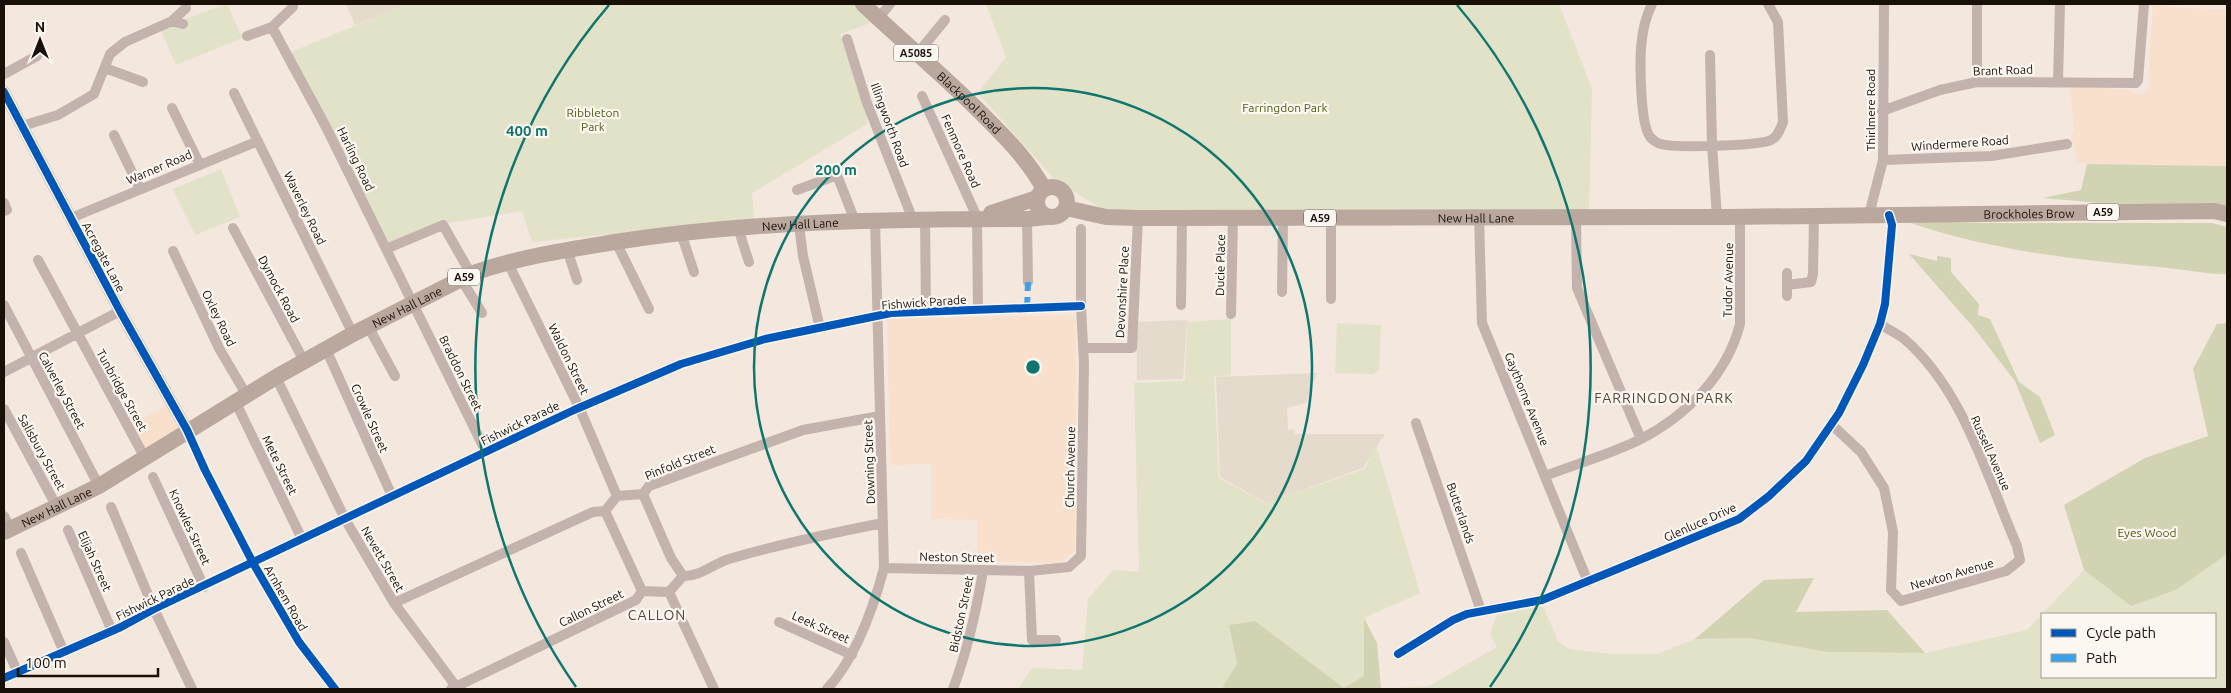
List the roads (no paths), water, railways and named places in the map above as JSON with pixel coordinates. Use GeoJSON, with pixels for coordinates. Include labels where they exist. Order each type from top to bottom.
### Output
{"type":"FeatureCollection","features":[{"type":"Feature","properties":{"kind":"highway","name":"Blackpool Road"},"geometry":{"type":"LineString","coordinates":[[863,4],[970,101],[1018,150],[1036,174],[1038,206]]}},
{"type":"Feature","properties":{"kind":"highway","name":"A59"},"geometry":{"type":"LineString","coordinates":[[1054,188],[1062,191],[1066,199],[1066,208],[1058,216],[1038,206],[1054,188]]}},
{"type":"Feature","properties":{"kind":"highway","name":"New Hall Lane"},"geometry":{"type":"LineString","coordinates":[[977,218],[1038,206]]}},
{"type":"Feature","properties":{"kind":"highway","name":"New Hall Lane"},"geometry":{"type":"LineString","coordinates":[[6,526],[57,507],[99,486],[187,430],[276,377],[368,326],[466,276],[508,263],[568,249],[681,234],[738,228],[875,219],[977,218],[1038,206]]}},
{"type":"Feature","properties":{"kind":"highway","name":"New Hall Lane"},"geometry":{"type":"LineString","coordinates":[[1066,208],[1106,217],[1138,218],[1889,215]]}},
{"type":"Feature","properties":{"kind":"highway","name":"Brockholes Brow"},"geometry":{"type":"LineString","coordinates":[[1889,215],[2214,211],[2227,214]]}},
{"type":"Feature","properties":{"kind":"street"},"geometry":{"type":"LineString","coordinates":[[878,18],[890,4]]}},
{"type":"Feature","properties":{"kind":"street"},"geometry":{"type":"LineString","coordinates":[[1652,4],[1641,47],[1643,120],[1646,132],[1652,140],[1661,144],[1712,145],[1756,144],[1773,140],[1783,122],[1778,22],[1768,4]]}},
{"type":"Feature","properties":{"kind":"street","name":"Thirlmere Road"},"geometry":{"type":"LineString","coordinates":[[1868,215],[1883,160],[1884,4]]}},
{"type":"Feature","properties":{"kind":"street"},"geometry":{"type":"LineString","coordinates":[[1977,4],[1977,82]]}},
{"type":"Feature","properties":{"kind":"street"},"geometry":{"type":"LineString","coordinates":[[2058,81],[2060,4]]}},
{"type":"Feature","properties":{"kind":"street","name":"Brant Road"},"geometry":{"type":"LineString","coordinates":[[1882,111],[1940,90],[1977,82],[2058,81],[2136,83],[2138,80],[2141,12],[2144,4]]}},
{"type":"Feature","properties":{"kind":"street"},"geometry":{"type":"LineString","coordinates":[[247,36],[276,23],[297,5]]}},
{"type":"Feature","properties":{"kind":"street"},"geometry":{"type":"LineString","coordinates":[[22,126],[58,115],[94,94],[110,54],[125,42],[172,21],[186,8]]}},
{"type":"Feature","properties":{"kind":"street"},"geometry":{"type":"LineString","coordinates":[[917,54],[945,20]]}},
{"type":"Feature","properties":{"kind":"street"},"geometry":{"type":"LineString","coordinates":[[172,21],[183,24]]}},
{"type":"Feature","properties":{"kind":"street","name":"Harling Road"},"geometry":{"type":"LineString","coordinates":[[276,23],[413,304]]}},
{"type":"Feature","properties":{"kind":"street","name":"Illingworth Road"},"geometry":{"type":"LineString","coordinates":[[847,39],[868,103],[919,219]]}},
{"type":"Feature","properties":{"kind":"street"},"geometry":{"type":"LineString","coordinates":[[1710,55],[1712,145],[1717,217]]}},
{"type":"Feature","properties":{"kind":"street"},"geometry":{"type":"LineString","coordinates":[[4,74],[37,56]]}},
{"type":"Feature","properties":{"kind":"street"},"geometry":{"type":"LineString","coordinates":[[105,68],[142,82]]}},
{"type":"Feature","properties":{"kind":"street","name":"Acregate Lane"},"geometry":{"type":"LineString","coordinates":[[4,92],[120,311],[187,430]]}},
{"type":"Feature","properties":{"kind":"street","name":"Waverley Road"},"geometry":{"type":"LineString","coordinates":[[234,93],[353,334]]}},
{"type":"Feature","properties":{"kind":"street","name":"Fenmore Road"},"geometry":{"type":"LineString","coordinates":[[922,96],[977,218]]}},
{"type":"Feature","properties":{"kind":"street"},"geometry":{"type":"LineString","coordinates":[[172,108],[200,163]]}},
{"type":"Feature","properties":{"kind":"street"},"geometry":{"type":"LineString","coordinates":[[114,135],[140,189]]}},
{"type":"Feature","properties":{"kind":"street","name":"Warner Road"},"geometry":{"type":"LineString","coordinates":[[70,218],[258,140]]}},
{"type":"Feature","properties":{"kind":"street","name":"Windermere Road"},"geometry":{"type":"LineString","coordinates":[[1883,160],[1991,156],[2068,144]]}},
{"type":"Feature","properties":{"kind":"street"},"geometry":{"type":"LineString","coordinates":[[797,190],[837,175],[855,221]]}},
{"type":"Feature","properties":{"kind":"street"},"geometry":{"type":"LineString","coordinates":[[1028,282],[1038,206]]}},
{"type":"Feature","properties":{"kind":"street","name":"Glenluce Drive"},"geometry":{"type":"LineString","coordinates":[[1398,654],[1453,620],[1481,611],[1542,600],[1588,582],[1739,519],[1769,496],[1806,461],[1831,424],[1863,365],[1880,324],[1885,304],[1892,225],[1889,215]]}},
{"type":"Feature","properties":{"kind":"street"},"geometry":{"type":"LineString","coordinates":[[1786,273],[1787,291],[1811,282],[1814,274],[1814,216]]}},
{"type":"Feature","properties":{"kind":"street","name":"Gaythorne Avenue"},"geometry":{"type":"LineString","coordinates":[[1479,217],[1482,323],[1588,582]]}},
{"type":"Feature","properties":{"kind":"street"},"geometry":{"type":"LineString","coordinates":[[1576,217],[1577,288],[1641,439]]}},
{"type":"Feature","properties":{"kind":"street","name":"Tudor Avenue"},"geometry":{"type":"LineString","coordinates":[[1545,476],[1641,439],[1679,414],[1706,389],[1724,362],[1737,336],[1740,324],[1740,217]]}},
{"type":"Feature","properties":{"kind":"street"},"geometry":{"type":"LineString","coordinates":[[977,218],[978,309]]}},
{"type":"Feature","properties":{"kind":"street","name":"Devonshire Place"},"geometry":{"type":"LineString","coordinates":[[1083,348],[1132,348],[1138,218]]}},
{"type":"Feature","properties":{"kind":"street"},"geometry":{"type":"LineString","coordinates":[[1181,305],[1182,218]]}},
{"type":"Feature","properties":{"kind":"street","name":"Ducie Place"},"geometry":{"type":"LineString","coordinates":[[1231,314],[1233,218]]}},
{"type":"Feature","properties":{"kind":"street"},"geometry":{"type":"LineString","coordinates":[[1282,292],[1283,218]]}},
{"type":"Feature","properties":{"kind":"street"},"geometry":{"type":"LineString","coordinates":[[1331,218],[1331,299]]}},
{"type":"Feature","properties":{"kind":"street","name":"Downing Street"},"geometry":{"type":"LineString","coordinates":[[827,689],[842,674],[852,655],[879,588],[884,568],[875,219]]}},
{"type":"Feature","properties":{"kind":"street"},"geometry":{"type":"LineString","coordinates":[[919,219],[926,311]]}},
{"type":"Feature","properties":{"kind":"street"},"geometry":{"type":"LineString","coordinates":[[386,249],[443,225],[482,313]]}},
{"type":"Feature","properties":{"kind":"street"},"geometry":{"type":"LineString","coordinates":[[799,225],[820,328]]}},
{"type":"Feature","properties":{"kind":"street","name":"Dymock Road"},"geometry":{"type":"LineString","coordinates":[[232,228],[304,361]]}},
{"type":"Feature","properties":{"kind":"street"},"geometry":{"type":"LineString","coordinates":[[738,228],[749,262]]}},
{"type":"Feature","properties":{"kind":"street","name":"Church Avenue"},"geometry":{"type":"LineString","coordinates":[[1029,570],[1068,567],[1081,556],[1083,348],[1080,229]]}},
{"type":"Feature","properties":{"kind":"street"},"geometry":{"type":"LineString","coordinates":[[681,234],[694,272]]}},
{"type":"Feature","properties":{"kind":"street"},"geometry":{"type":"LineString","coordinates":[[616,242],[649,309]]}},
{"type":"Feature","properties":{"kind":"street"},"geometry":{"type":"LineString","coordinates":[[568,249],[577,280]]}},
{"type":"Feature","properties":{"kind":"street","name":"Oxley Road"},"geometry":{"type":"LineString","coordinates":[[173,251],[220,350],[240,398]]}},
{"type":"Feature","properties":{"kind":"street","name":"Tunbridge Street"},"geometry":{"type":"LineString","coordinates":[[38,260],[145,458]]}},
{"type":"Feature","properties":{"kind":"street","name":"Waldon Street"},"geometry":{"type":"LineString","coordinates":[[508,263],[579,407],[617,496]]}},
{"type":"Feature","properties":{"kind":"street","name":"Braddon Street"},"geometry":{"type":"LineString","coordinates":[[413,304],[486,452]]}},
{"type":"Feature","properties":{"kind":"street","name":"Calverley Street"},"geometry":{"type":"LineString","coordinates":[[4,305],[99,486]]}},
{"type":"Feature","properties":{"kind":"street","name":"Fishwick Parade"},"geometry":{"type":"LineString","coordinates":[[4,678],[112,631],[154,609],[204,587],[579,407],[682,364],[765,339],[878,316],[926,311],[1081,306]]}},
{"type":"Feature","properties":{"kind":"street"},"geometry":{"type":"LineString","coordinates":[[4,372],[120,311]]}},
{"type":"Feature","properties":{"kind":"street","name":"Russell Avenue"},"geometry":{"type":"LineString","coordinates":[[1880,324],[1902,338],[1927,364],[1945,388],[1972,436],[2017,546],[2020,560]]}},
{"type":"Feature","properties":{"kind":"street"},"geometry":{"type":"LineString","coordinates":[[368,326],[395,376]]}},
{"type":"Feature","properties":{"kind":"street","name":"Crowle Street"},"geometry":{"type":"LineString","coordinates":[[326,349],[392,496]]}},
{"type":"Feature","properties":{"kind":"street","name":"Nevett Street"},"geometry":{"type":"LineString","coordinates":[[276,377],[345,519],[394,603],[454,688]]}},
{"type":"Feature","properties":{"kind":"street","name":"Mete Street"},"geometry":{"type":"LineString","coordinates":[[240,398],[302,539]]}},
{"type":"Feature","properties":{"kind":"street","name":"Salisbury Street"},"geometry":{"type":"LineString","coordinates":[[4,410],[57,507]]}},
{"type":"Feature","properties":{"kind":"street","name":"Pinfold Street"},"geometry":{"type":"LineString","coordinates":[[617,496],[643,494],[649,486],[802,430],[880,416]]}},
{"type":"Feature","properties":{"kind":"street","name":"Butterlands"},"geometry":{"type":"LineString","coordinates":[[1416,423],[1481,611]]}},
{"type":"Feature","properties":{"kind":"street","name":"Newton Avenue"},"geometry":{"type":"LineString","coordinates":[[1831,424],[1861,452],[1884,488],[1894,532],[1891,590],[1902,601],[2006,571],[2020,560]]}},
{"type":"Feature","properties":{"kind":"street","name":"Arnhem Road"},"geometry":{"type":"LineString","coordinates":[[187,430],[205,470],[253,563],[299,642],[335,689]]}},
{"type":"Feature","properties":{"kind":"street","name":"Knowles Street"},"geometry":{"type":"LineString","coordinates":[[153,477],[204,587]]}},
{"type":"Feature","properties":{"kind":"street"},"geometry":{"type":"LineString","coordinates":[[643,494],[671,558],[683,576],[690,577],[727,560],[809,538],[883,522]]}},
{"type":"Feature","properties":{"kind":"street"},"geometry":{"type":"LineString","coordinates":[[394,603],[594,512],[605,511],[617,496]]}},
{"type":"Feature","properties":{"kind":"street"},"geometry":{"type":"LineString","coordinates":[[111,507],[154,609],[192,689]]}},
{"type":"Feature","properties":{"kind":"street"},"geometry":{"type":"LineString","coordinates":[[605,511],[642,591]]}},
{"type":"Feature","properties":{"kind":"street","name":"Elijah Street"},"geometry":{"type":"LineString","coordinates":[[68,530],[112,631]]}},
{"type":"Feature","properties":{"kind":"street"},"geometry":{"type":"LineString","coordinates":[[21,553],[64,652]]}},
{"type":"Feature","properties":{"kind":"street","name":"Neston Street"},"geometry":{"type":"LineString","coordinates":[[884,568],[983,571],[1029,570]]}},
{"type":"Feature","properties":{"kind":"street"},"geometry":{"type":"LineString","coordinates":[[1029,570],[1032,640],[1056,640]]}},
{"type":"Feature","properties":{"kind":"street","name":"Bidston Street"},"geometry":{"type":"LineString","coordinates":[[953,689],[967,654],[983,571]]}},
{"type":"Feature","properties":{"kind":"street"},"geometry":{"type":"LineString","coordinates":[[683,576],[669,592],[714,689]]}},
{"type":"Feature","properties":{"kind":"street","name":"Callon Street"},"geometry":{"type":"LineString","coordinates":[[454,688],[636,600],[642,591],[669,592]]}},
{"type":"Feature","properties":{"kind":"street","name":"Leek Street"},"geometry":{"type":"LineString","coordinates":[[779,622],[852,655]]}},
{"type":"Feature","properties":{"kind":"street"},"geometry":{"type":"LineString","coordinates":[[4,642],[17,671]]}},
{"type":"Feature","properties":{"kind":"district","name":"FARRINGDON PARK"},"geometry":{"type":"Point","coordinates":[1664,398]}},
{"type":"Feature","properties":{"kind":"district","name":"CALLON"},"geometry":{"type":"Point","coordinates":[657,615]}},
{"type":"Feature","properties":{"kind":"park label","name":"Farringdon Park"},"geometry":{"type":"Point","coordinates":[1285,107]}},
{"type":"Feature","properties":{"kind":"park label","name":"Ribbleton Park"},"geometry":{"type":"Point","coordinates":[593,119]}},
{"type":"Feature","properties":{"kind":"park label","name":"Eyes Wood"},"geometry":{"type":"Point","coordinates":[2147,532]}}]}
